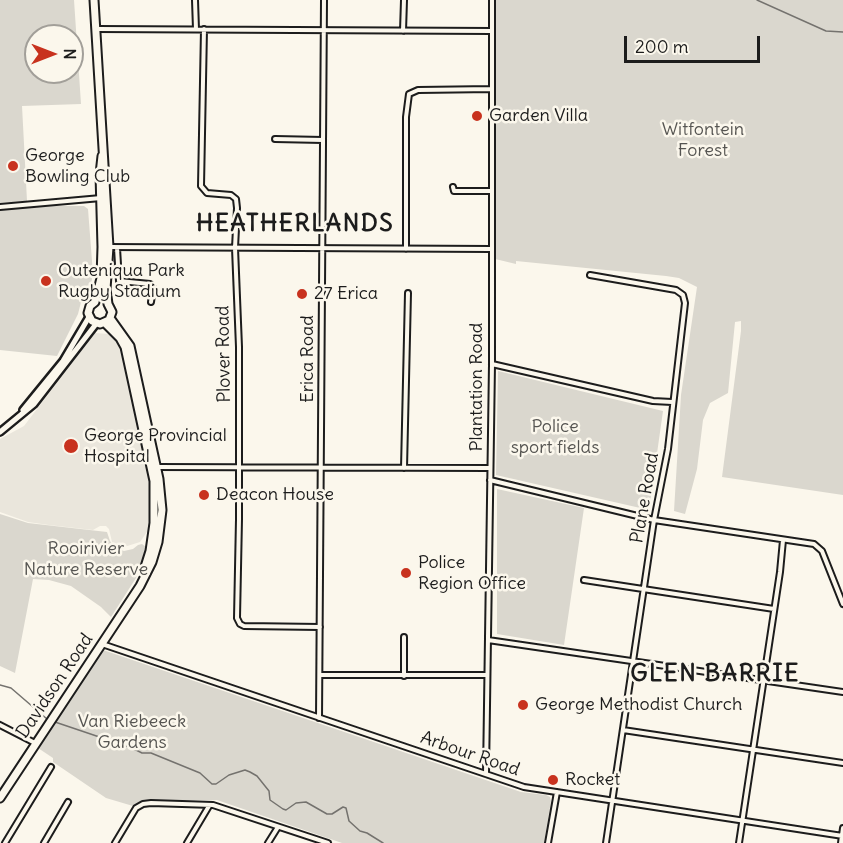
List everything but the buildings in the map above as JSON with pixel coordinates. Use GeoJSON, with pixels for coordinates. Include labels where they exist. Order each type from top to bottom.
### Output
{"type":"FeatureCollection","features":[{"type":"Feature","properties":{"kind":"highway"},"geometry":{"type":"LineString","coordinates":[[94,0],[103,197],[109,248],[106,287],[111,310],[108,320],[96,324],[89,317],[89,308],[95,302],[109,248]]}},
{"type":"Feature","properties":{"kind":"highway"},"geometry":{"type":"LineString","coordinates":[[95,302],[102,301],[108,304]]}},
{"type":"Feature","properties":{"kind":"highway","name":"Davidson Road"},"geometry":{"type":"LineString","coordinates":[[0,798],[142,584],[150,568],[159,538],[162,503],[130,344],[108,320]]}},
{"type":"Feature","properties":{"kind":"street"},"geometry":{"type":"LineString","coordinates":[[195,0],[196,29]]}},
{"type":"Feature","properties":{"kind":"street","name":"Erica Road"},"geometry":{"type":"LineString","coordinates":[[319,718],[324,0]]}},
{"type":"Feature","properties":{"kind":"street"},"geometry":{"type":"LineString","coordinates":[[403,31],[404,0]]}},
{"type":"Feature","properties":{"kind":"street","name":"Plantation Road"},"geometry":{"type":"LineString","coordinates":[[486,774],[492,364],[492,0]]}},
{"type":"Feature","properties":{"kind":"street"},"geometry":{"type":"LineString","coordinates":[[96,29],[492,31]]}},
{"type":"Feature","properties":{"kind":"street","name":"Plover Road"},"geometry":{"type":"LineString","coordinates":[[204,29],[201,183],[207,193],[228,194],[236,199],[237,208],[235,248],[239,347],[239,467],[236,615],[242,625],[248,626],[320,627]]}},
{"type":"Feature","properties":{"kind":"street"},"geometry":{"type":"LineString","coordinates":[[406,249],[406,117],[409,94],[418,90],[492,89]]}},
{"type":"Feature","properties":{"kind":"street"},"geometry":{"type":"LineString","coordinates":[[275,139],[323,140]]}},
{"type":"Feature","properties":{"kind":"street"},"geometry":{"type":"LineString","coordinates":[[453,187],[454,190],[491,190]]}},
{"type":"Feature","properties":{"kind":"street"},"geometry":{"type":"LineString","coordinates":[[0,207],[103,197]]}},
{"type":"Feature","properties":{"kind":"street"},"geometry":{"type":"LineString","coordinates":[[151,302],[153,288],[150,284],[118,281],[109,248],[491,249]]}},
{"type":"Feature","properties":{"kind":"street","name":"Plane Road"},"geometry":{"type":"LineString","coordinates":[[590,275],[676,290],[682,295],[685,307],[664,473],[643,590],[606,843]]}},
{"type":"Feature","properties":{"kind":"street"},"geometry":{"type":"LineString","coordinates":[[404,468],[408,293]]}},
{"type":"Feature","properties":{"kind":"street"},"geometry":{"type":"LineString","coordinates":[[21,414],[63,361],[89,317]]}},
{"type":"Feature","properties":{"kind":"street"},"geometry":{"type":"LineString","coordinates":[[0,432],[31,408],[96,324]]}},
{"type":"Feature","properties":{"kind":"street"},"geometry":{"type":"LineString","coordinates":[[492,364],[653,401],[672,402]]}},
{"type":"Feature","properties":{"kind":"street"},"geometry":{"type":"LineString","coordinates":[[154,467],[490,468]]}},
{"type":"Feature","properties":{"kind":"street"},"geometry":{"type":"LineString","coordinates":[[490,480],[654,520],[814,544],[820,547],[843,604]]}},
{"type":"Feature","properties":{"kind":"street"},"geometry":{"type":"LineString","coordinates":[[739,843],[783,540]]}},
{"type":"Feature","properties":{"kind":"street"},"geometry":{"type":"LineString","coordinates":[[584,580],[774,609]]}},
{"type":"Feature","properties":{"kind":"street"},"geometry":{"type":"LineString","coordinates":[[404,637],[404,676]]}},
{"type":"Feature","properties":{"kind":"street"},"geometry":{"type":"LineString","coordinates":[[488,640],[843,692]]}},
{"type":"Feature","properties":{"kind":"street","name":"Arbour Road"},"geometry":{"type":"LineString","coordinates":[[102,643],[524,787],[842,836]]}},
{"type":"Feature","properties":{"kind":"street"},"geometry":{"type":"LineString","coordinates":[[320,675],[487,675]]}},
{"type":"Feature","properties":{"kind":"street"},"geometry":{"type":"LineString","coordinates":[[0,725],[35,743]]}},
{"type":"Feature","properties":{"kind":"street"},"geometry":{"type":"LineString","coordinates":[[623,730],[843,763]]}},
{"type":"Feature","properties":{"kind":"street"},"geometry":{"type":"LineString","coordinates":[[5,843],[51,767]]}},
{"type":"Feature","properties":{"kind":"street"},"geometry":{"type":"LineString","coordinates":[[548,843],[557,792]]}},
{"type":"Feature","properties":{"kind":"street"},"geometry":{"type":"LineString","coordinates":[[44,843],[69,802]]}},
{"type":"Feature","properties":{"kind":"street"},"geometry":{"type":"LineString","coordinates":[[115,843],[134,810],[141,805],[209,805],[328,843]]}},
{"type":"Feature","properties":{"kind":"street"},"geometry":{"type":"LineString","coordinates":[[187,843],[209,805]]}},
{"type":"Feature","properties":{"kind":"street"},"geometry":{"type":"LineString","coordinates":[[268,843],[278,827]]}},
{"type":"Feature","properties":{"kind":"street"},"geometry":{"type":"LineString","coordinates":[[841,843],[843,828]]}},
{"type":"Feature","properties":{"kind":"shaded area","name":"George Provincial Hospital"},"geometry":{"type":"Polygon","coordinates":[[[95,333],[108,334],[115,338],[122,353],[151,488],[151,526],[140,542],[124,547],[112,542],[106,526],[93,530],[49,525],[28,522],[0,512],[0,439],[24,426],[95,333]]]}},
{"type":"Feature","properties":{"kind":"green space"},"geometry":{"type":"Polygon","coordinates":[[[0,0],[74,0],[76,24],[24,24],[24,84],[80,84],[81,104],[22,106],[27,201],[0,203],[0,0]]]}},
{"type":"Feature","properties":{"kind":"green space","name":"Witfontein Forest"},"geometry":{"type":"Polygon","coordinates":[[[494,0],[843,0],[843,495],[722,477],[741,321],[735,322],[728,393],[710,403],[703,420],[697,469],[685,514],[674,511],[681,395],[697,287],[679,278],[666,276],[516,261],[516,264],[491,258],[494,0]]]}},
{"type":"Feature","properties":{"kind":"green space","name":"Outeniqua Park Rugby Stadium"},"geometry":{"type":"Polygon","coordinates":[[[84,206],[88,209],[93,274],[90,289],[81,302],[78,314],[57,356],[0,350],[0,210],[84,206]]]}},
{"type":"Feature","properties":{"kind":"green space","name":"Police sport fields"},"geometry":{"type":"Polygon","coordinates":[[[498,371],[663,411],[649,510],[496,475],[498,371]]]}},
{"type":"Feature","properties":{"kind":"green space","name":"Police sport fields"},"geometry":{"type":"Polygon","coordinates":[[[497,489],[584,508],[564,645],[497,634],[497,489]]]}},
{"type":"Feature","properties":{"kind":"green space","name":"Rooirivier Nature Reserve"},"geometry":{"type":"Polygon","coordinates":[[[0,514],[28,523],[107,532],[115,548],[124,551],[142,544],[146,547],[136,578],[111,617],[71,586],[49,580],[33,579],[15,673],[0,666],[0,514]]]}},
{"type":"Feature","properties":{"kind":"green space","name":"Van Riebeeck Gardens"},"geometry":{"type":"Polygon","coordinates":[[[103,650],[521,792],[546,795],[551,801],[544,843],[342,843],[217,800],[142,801],[133,806],[106,798],[53,762],[53,758],[38,748],[103,650]]]}},
{"type":"Feature","properties":{"kind":"waterway"},"geometry":{"type":"LineString","coordinates":[[757,0],[826,31],[843,32]]}},
{"type":"Feature","properties":{"kind":"waterway"},"geometry":{"type":"LineString","coordinates":[[0,685],[11,688],[47,719]]}},
{"type":"Feature","properties":{"kind":"waterway"},"geometry":{"type":"LineString","coordinates":[[55,722],[142,753],[151,753],[200,773],[212,784],[245,770],[257,776],[269,791],[270,800],[283,809],[286,810],[296,803],[306,802],[327,814],[332,814],[343,807],[346,808],[349,821],[360,831],[383,843]]}},
{"type":"Feature","properties":{"kind":"place","name":"Garden Villa"},"geometry":{"type":"Point","coordinates":[477,116]}},
{"type":"Feature","properties":{"kind":"place","name":"George Bowling Club"},"geometry":{"type":"Point","coordinates":[13,166]}},
{"type":"Feature","properties":{"kind":"place","name":"Outeniqua Park Rugby Stadium"},"geometry":{"type":"Point","coordinates":[46,281]}},
{"type":"Feature","properties":{"kind":"place","name":"27 Erica"},"geometry":{"type":"Point","coordinates":[302,294]}},
{"type":"Feature","properties":{"kind":"place","name":"George Provincial Hospital"},"geometry":{"type":"Point","coordinates":[71,446]}},
{"type":"Feature","properties":{"kind":"place","name":"Deacon House"},"geometry":{"type":"Point","coordinates":[204,495]}},
{"type":"Feature","properties":{"kind":"place","name":"Police Region Office"},"geometry":{"type":"Point","coordinates":[406,573]}},
{"type":"Feature","properties":{"kind":"place","name":"George Methodist Church"},"geometry":{"type":"Point","coordinates":[523,705]}},
{"type":"Feature","properties":{"kind":"place","name":"Rocket"},"geometry":{"type":"Point","coordinates":[553,780]}},
{"type":"Feature","properties":{"kind":"district","name":"HEATHERLANDS"},"geometry":{"type":"Point","coordinates":[295,224]}},
{"type":"Feature","properties":{"kind":"district","name":"GLEN BARRIE"},"geometry":{"type":"Point","coordinates":[715,674]}}]}
